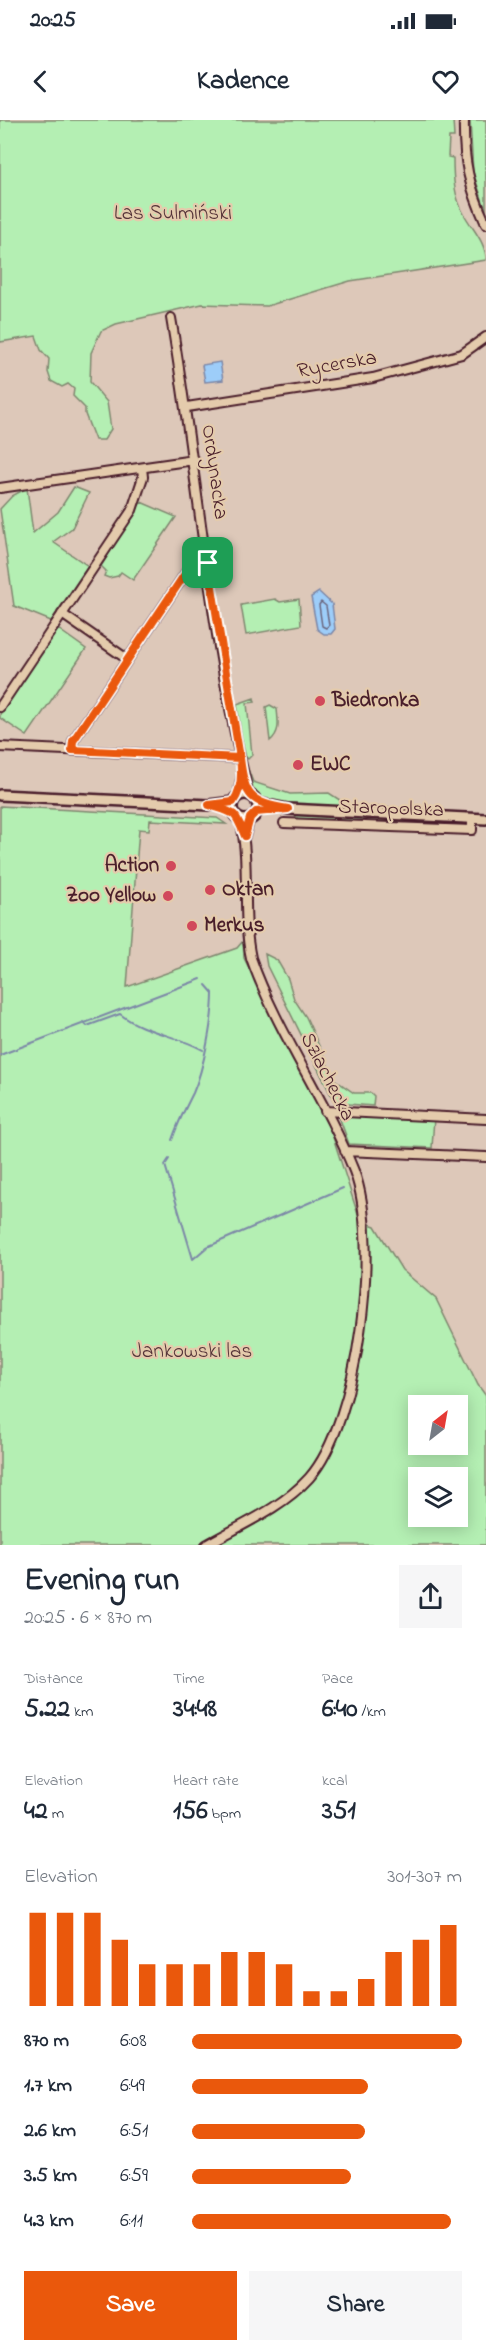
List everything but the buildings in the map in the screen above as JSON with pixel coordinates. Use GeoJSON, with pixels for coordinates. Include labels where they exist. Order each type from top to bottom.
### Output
{"type":"FeatureCollection","features":[{"type":"Feature","properties":{"kind":"main road","name":"Staropolska"},"geometry":{"type":"LineString","coordinates":[[0,795],[209,805],[244,809],[288,809],[486,819]]}},
{"type":"Feature","properties":{"kind":"main road"},"geometry":{"type":"LineString","coordinates":[[244,809],[249,795]]}},
{"type":"Feature","properties":{"kind":"street"},"geometry":{"type":"LineString","coordinates":[[464,120],[464,159],[471,188],[486,224]]}},
{"type":"Feature","properties":{"kind":"street","name":"Ordynacka"},"geometry":{"type":"LineString","coordinates":[[171,318],[240,758],[244,809]]}},
{"type":"Feature","properties":{"kind":"street","name":"Rycerska"},"geometry":{"type":"LineString","coordinates":[[186,407],[373,378],[462,354],[486,338]]}},
{"type":"Feature","properties":{"kind":"street"},"geometry":{"type":"LineString","coordinates":[[0,488],[194,460]]}},
{"type":"Feature","properties":{"kind":"street"},"geometry":{"type":"LineString","coordinates":[[0,707],[132,510],[143,477],[142,468]]}},
{"type":"Feature","properties":{"kind":"street"},"geometry":{"type":"LineString","coordinates":[[72,750],[73,741],[187,571],[194,566],[208,563]]}},
{"type":"Feature","properties":{"kind":"street"},"geometry":{"type":"LineString","coordinates":[[62,614],[127,659]]}},
{"type":"Feature","properties":{"kind":"street"},"geometry":{"type":"LineString","coordinates":[[0,747],[240,758]]}},
{"type":"Feature","properties":{"kind":"street","name":"Ordynacka"},"geometry":{"type":"LineString","coordinates":[[242,772],[249,795]]}},
{"type":"Feature","properties":{"kind":"street","name":"Szlachecka"},"geometry":{"type":"LineString","coordinates":[[206,1545],[285,1498],[316,1468],[341,1418],[358,1336],[364,1291],[364,1218],[360,1186],[251,958],[246,924],[244,809]]}},
{"type":"Feature","properties":{"kind":"street"},"geometry":{"type":"LineString","coordinates":[[288,809],[288,813],[298,823]]}},
{"type":"Feature","properties":{"kind":"street","name":"Staropolska"},"geometry":{"type":"LineString","coordinates":[[285,823],[472,830],[472,818]]}},
{"type":"Feature","properties":{"kind":"street"},"geometry":{"type":"LineString","coordinates":[[325,1111],[486,1119]]}},
{"type":"Feature","properties":{"kind":"street"},"geometry":{"type":"LineString","coordinates":[[345,1151],[486,1156]]}},
{"type":"Feature","properties":{"kind":"green space","name":"Las Sulmiński"},"geometry":{"type":"Polygon","coordinates":[[[0,120],[453,120],[454,137],[449,137],[448,157],[453,158],[456,194],[464,214],[481,241],[486,260],[350,281],[267,306],[202,304],[116,324],[101,331],[91,353],[90,382],[107,402],[111,429],[104,440],[95,440],[85,408],[73,396],[74,389],[68,384],[62,387],[51,381],[48,372],[49,359],[41,350],[36,336],[0,342],[0,120]]]}},
{"type":"Feature","properties":{"kind":"green space"},"geometry":{"type":"Polygon","coordinates":[[[470,120],[486,120],[486,211],[473,172],[470,120]]]}},
{"type":"Feature","properties":{"kind":"green space"},"geometry":{"type":"Polygon","coordinates":[[[74,487],[89,493],[72,528],[53,542],[88,566],[51,621],[14,606],[0,509],[12,496],[27,488],[33,533],[58,512],[74,487]]]}},
{"type":"Feature","properties":{"kind":"green space"},"geometry":{"type":"Polygon","coordinates":[[[141,502],[176,517],[133,580],[121,572],[118,576],[109,578],[104,576],[106,571],[101,566],[141,502]]]}},
{"type":"Feature","properties":{"kind":"green space"},"geometry":{"type":"Polygon","coordinates":[[[275,599],[280,602],[299,599],[301,625],[246,635],[241,605],[275,599]]]}},
{"type":"Feature","properties":{"kind":"green space"},"geometry":{"type":"Polygon","coordinates":[[[58,629],[86,649],[27,736],[0,718],[0,714],[58,629]]]}},
{"type":"Feature","properties":{"kind":"green space"},"geometry":{"type":"Polygon","coordinates":[[[254,698],[255,702],[247,703],[252,755],[248,759],[244,755],[237,704],[254,698]]]}},
{"type":"Feature","properties":{"kind":"green space"},"geometry":{"type":"Polygon","coordinates":[[[270,705],[277,709],[278,722],[276,734],[270,741],[266,707],[270,705]]]}},
{"type":"Feature","properties":{"kind":"green space"},"geometry":{"type":"Polygon","coordinates":[[[248,769],[253,782],[290,794],[329,793],[352,808],[263,801],[251,789],[246,773],[248,769]]]}},
{"type":"Feature","properties":{"kind":"green space","name":"Jankowski las"},"geometry":{"type":"Polygon","coordinates":[[[0,806],[217,818],[226,824],[150,820],[149,830],[139,829],[127,987],[237,948],[243,941],[244,958],[332,1134],[360,1221],[375,1226],[402,1270],[436,1299],[478,1385],[486,1396],[486,1545],[0,1545],[0,806]]]}},
{"type":"Feature","properties":{"kind":"green space"},"geometry":{"type":"Polygon","coordinates":[[[292,813],[465,822],[468,824],[465,828],[298,819],[292,813]]]}},
{"type":"Feature","properties":{"kind":"green space"},"geometry":{"type":"Polygon","coordinates":[[[265,954],[277,960],[288,979],[294,999],[306,1017],[334,1079],[354,1093],[371,1093],[374,1096],[373,1106],[335,1103],[267,966],[265,954]]]}},
{"type":"Feature","properties":{"kind":"green space"},"geometry":{"type":"Polygon","coordinates":[[[337,1111],[434,1118],[432,1148],[349,1144],[337,1111]]]}},
{"type":"Feature","properties":{"kind":"water"},"geometry":{"type":"Polygon","coordinates":[[[220,362],[223,380],[205,382],[202,365],[220,362]]]}},
{"type":"Feature","properties":{"kind":"water"},"geometry":{"type":"Polygon","coordinates":[[[319,592],[332,604],[335,629],[331,634],[324,634],[317,629],[311,597],[319,592]]]}},
{"type":"Feature","properties":{"kind":"waterway"},"geometry":{"type":"LineString","coordinates":[[0,1055],[201,979]]}},
{"type":"Feature","properties":{"kind":"waterway"},"geometry":{"type":"LineString","coordinates":[[172,1140],[197,1083],[207,1044],[213,993],[206,985]]}},
{"type":"Feature","properties":{"kind":"waterway"},"geometry":{"type":"LineString","coordinates":[[83,1022],[87,1026],[120,1014],[139,1026],[203,1050]]}},
{"type":"Feature","properties":{"kind":"waterway"},"geometry":{"type":"LineString","coordinates":[[169,1159],[165,1165],[193,1259],[207,1247],[343,1188]]}},
{"type":"Feature","properties":{"kind":"place","name":"Biedronka"},"geometry":{"type":"Point","coordinates":[320,701]}},
{"type":"Feature","properties":{"kind":"place","name":"EWC"},"geometry":{"type":"Point","coordinates":[298,765]}},
{"type":"Feature","properties":{"kind":"place","name":"Action"},"geometry":{"type":"Point","coordinates":[171,866]}},
{"type":"Feature","properties":{"kind":"place","name":"Oktan"},"geometry":{"type":"Point","coordinates":[210,890]}},
{"type":"Feature","properties":{"kind":"place","name":"Zoo Yellow"},"geometry":{"type":"Point","coordinates":[168,896]}},
{"type":"Feature","properties":{"kind":"place","name":"Merkus"},"geometry":{"type":"Point","coordinates":[192,926]}},
{"type":"Feature","properties":{"kind":"route"},"geometry":{"type":"LineString","coordinates":[[208,563],[194,566],[187,571],[73,741],[72,750],[240,758],[242,772],[238,796],[233,802],[209,805],[233,812],[240,819],[245,836],[248,832],[250,818],[256,812],[288,809],[257,803],[249,795],[242,772],[241,767],[240,758],[221,655],[208,563]]}}]}
